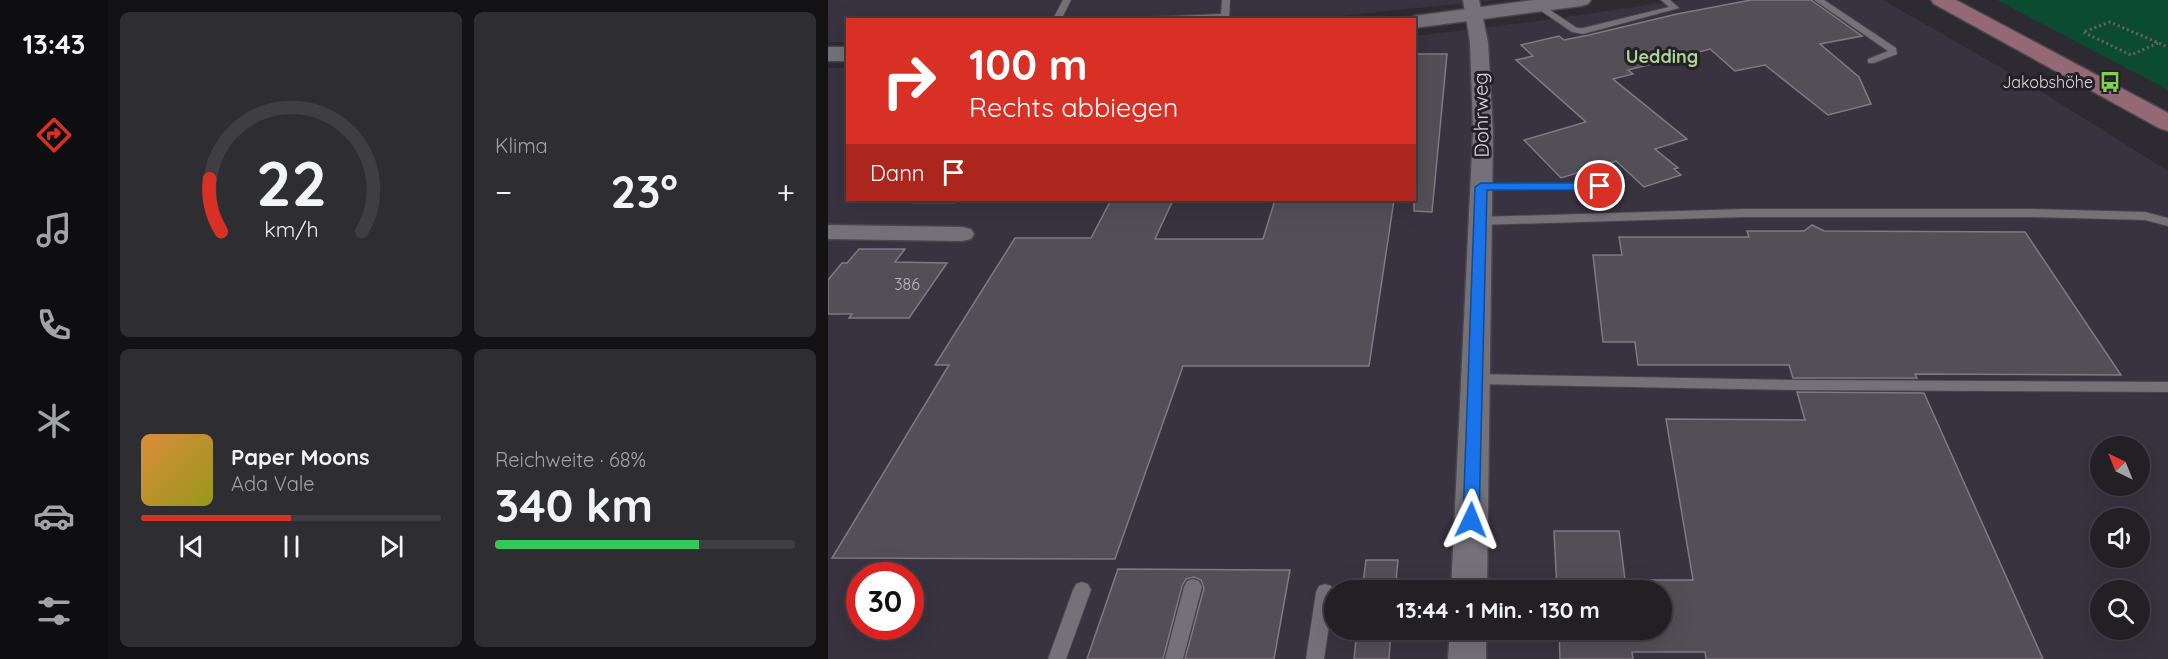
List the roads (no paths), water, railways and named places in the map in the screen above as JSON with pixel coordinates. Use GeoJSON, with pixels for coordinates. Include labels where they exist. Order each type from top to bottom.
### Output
{"type":"FeatureCollection","features":[{"type":"Feature","properties":{"kind":"main road"},"geometry":{"type":"LineString","coordinates":[[1941,0],[2168,123]]}},
{"type":"Feature","properties":{"kind":"street"},"geometry":{"type":"LineString","coordinates":[[1416,22],[1472,8],[1538,6],[1581,0]]}},
{"type":"Feature","properties":{"kind":"street","name":"Dohrweg"},"geometry":{"type":"LineString","coordinates":[[1469,580],[1483,131],[1479,42],[1472,8]]}},
{"type":"Feature","properties":{"kind":"street"},"geometry":{"type":"LineString","coordinates":[[828,54],[846,54]]}},
{"type":"Feature","properties":{"kind":"street"},"geometry":{"type":"LineString","coordinates":[[828,232],[962,234]]}},
{"type":"Feature","properties":{"kind":"street"},"geometry":{"type":"LineString","coordinates":[[1467,659],[1468,640]]}},
{"type":"Feature","properties":{"kind":"lane"},"geometry":{"type":"LineString","coordinates":[[1059,18],[1067,0]]}},
{"type":"Feature","properties":{"kind":"lane"},"geometry":{"type":"LineString","coordinates":[[1225,18],[1226,0]]}},
{"type":"Feature","properties":{"kind":"lane"},"geometry":{"type":"LineString","coordinates":[[1538,6],[1575,30],[1583,31],[1675,8],[1665,0]]}},
{"type":"Feature","properties":{"kind":"lane"},"geometry":{"type":"LineString","coordinates":[[1818,0],[1893,50],[1892,54],[1870,61]]}},
{"type":"Feature","properties":{"kind":"lane"},"geometry":{"type":"LineString","coordinates":[[1481,187],[1600,186]]}},
{"type":"Feature","properties":{"kind":"lane"},"geometry":{"type":"LineString","coordinates":[[1479,221],[1744,213],[2031,213],[2145,216],[2168,222]]}},
{"type":"Feature","properties":{"kind":"lane"},"geometry":{"type":"LineString","coordinates":[[1475,379],[1797,385],[2168,387]]}},
{"type":"Feature","properties":{"kind":"lane"},"geometry":{"type":"LineString","coordinates":[[1174,659],[1194,586]]}},
{"type":"Feature","properties":{"kind":"lane"},"geometry":{"type":"LineString","coordinates":[[1058,659],[1082,590]]}},
{"type":"Feature","properties":{"kind":"lane"},"geometry":{"type":"LineString","coordinates":[[1316,659],[1324,599]]}},
{"type":"Feature","properties":{"kind":"place","name":"Jakobshöhe"},"geometry":{"type":"Point","coordinates":[2110,82]}},
{"type":"Feature","properties":{"kind":"district","name":"Uedding"},"geometry":{"type":"Point","coordinates":[1662,57]}}]}
